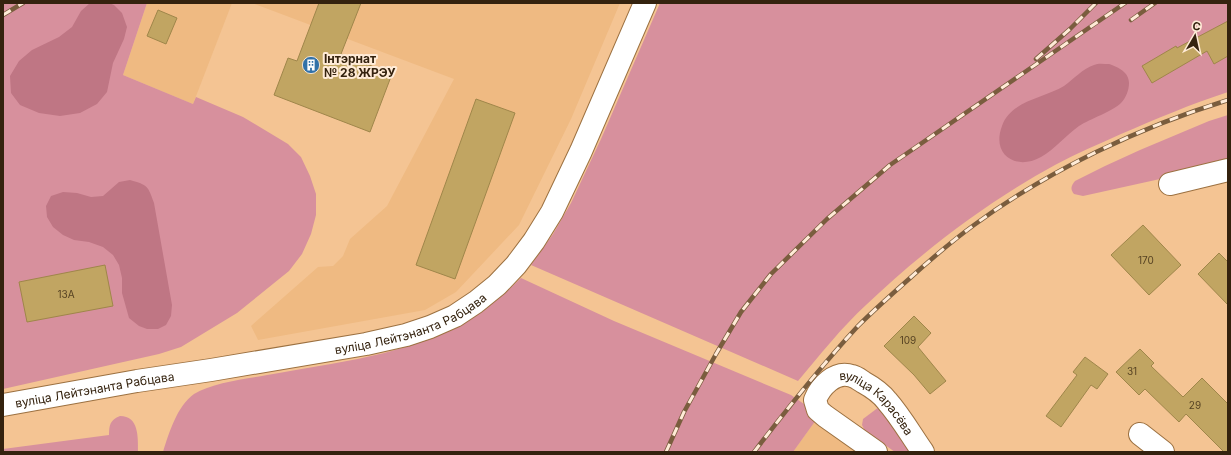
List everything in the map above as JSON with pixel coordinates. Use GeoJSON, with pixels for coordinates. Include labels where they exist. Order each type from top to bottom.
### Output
{"type":"FeatureCollection","features":[{"type":"Feature","properties":{"kind":"street","name":"вуліца Лейтэнанта Рабцава"},"geometry":{"type":"LineString","coordinates":[[3,405],[137,381],[366,344],[406,335],[430,327],[455,316],[476,302],[516,265],[534,241],[552,212],[578,158],[645,3]]}},
{"type":"Feature","properties":{"kind":"street"},"geometry":{"type":"LineString","coordinates":[[1170,184],[1228,170]]}},
{"type":"Feature","properties":{"kind":"street","name":"вуліца Карасёва"},"geometry":{"type":"LineString","coordinates":[[876,452],[818,410],[814,400],[827,382],[833,378],[846,375],[852,376],[879,393],[887,401],[923,452]]}},
{"type":"Feature","properties":{"kind":"street"},"geometry":{"type":"LineString","coordinates":[[1140,434],[1163,452]]}},
{"type":"Feature","properties":{"kind":"shaded area"},"geometry":{"type":"Polygon","coordinates":[[[3,3],[147,3],[123,75],[193,104],[196,97],[243,117],[288,144],[301,157],[310,176],[316,194],[316,215],[311,234],[302,254],[289,271],[237,313],[181,347],[159,354],[3,389],[3,3]]]}},
{"type":"Feature","properties":{"kind":"shaded area"},"geometry":{"type":"Polygon","coordinates":[[[90,3],[109,3],[114,5],[122,13],[127,27],[124,39],[113,63],[107,92],[97,104],[80,113],[60,116],[39,113],[20,105],[11,93],[10,76],[19,61],[32,50],[59,37],[72,27],[81,11],[90,3]]]}},
{"type":"Feature","properties":{"kind":"shaded area"},"geometry":{"type":"Polygon","coordinates":[[[147,3],[232,3],[193,104],[123,75],[147,3]]]}},
{"type":"Feature","properties":{"kind":"shaded area"},"geometry":{"type":"Polygon","coordinates":[[[252,3],[620,3],[571,119],[519,225],[456,292],[425,310],[258,340],[251,326],[318,267],[333,266],[343,256],[350,239],[387,206],[454,79],[252,3]]]}},
{"type":"Feature","properties":{"kind":"shaded area"},"geometry":{"type":"Polygon","coordinates":[[[660,3],[1228,3],[1228,92],[1160,117],[1072,156],[1030,179],[980,211],[933,247],[866,305],[839,332],[798,381],[531,265],[553,234],[571,203],[601,139],[660,3]]]}},
{"type":"Feature","properties":{"kind":"shaded area"},"geometry":{"type":"Polygon","coordinates":[[[1097,64],[1109,64],[1122,70],[1129,79],[1128,91],[1121,103],[1113,109],[1079,126],[1041,157],[1032,161],[1023,162],[1008,158],[1000,145],[999,136],[1006,118],[1012,111],[1028,101],[1064,86],[1090,67],[1097,64]]]}},
{"type":"Feature","properties":{"kind":"shaded area"},"geometry":{"type":"Polygon","coordinates":[[[1228,115],[1228,164],[1083,196],[1074,194],[1072,191],[1072,186],[1075,181],[1105,166],[1209,121],[1228,115]]]}},
{"type":"Feature","properties":{"kind":"shaded area"},"geometry":{"type":"Polygon","coordinates":[[[130,180],[144,185],[149,190],[154,203],[172,305],[171,316],[166,325],[158,329],[147,329],[139,326],[129,318],[122,293],[122,278],[119,265],[113,255],[103,247],[89,242],[74,240],[63,235],[53,227],[47,217],[46,206],[51,196],[63,192],[77,193],[91,197],[103,196],[119,182],[130,180]]]}},
{"type":"Feature","properties":{"kind":"shaded area"},"geometry":{"type":"Polygon","coordinates":[[[521,278],[614,321],[791,395],[804,404],[816,420],[793,452],[163,452],[174,420],[183,405],[194,394],[213,386],[235,380],[331,364],[384,353],[436,336],[460,325],[482,311],[521,278]]]}},
{"type":"Feature","properties":{"kind":"shaded area"},"geometry":{"type":"Polygon","coordinates":[[[879,407],[920,452],[895,452],[865,431],[862,425],[863,419],[879,407]]]}},
{"type":"Feature","properties":{"kind":"shaded area"},"geometry":{"type":"Polygon","coordinates":[[[120,416],[126,417],[134,423],[138,440],[138,452],[3,452],[3,449],[109,435],[111,423],[114,419],[120,416]]]}},
{"type":"Feature","properties":{"kind":"shaded area"},"geometry":{"type":"Polygon","coordinates":[[[816,420],[863,452],[793,452],[816,420]]]}},
{"type":"Feature","properties":{"kind":"building","name":"Інтэрнат № 28 ЖРЭУ"},"geometry":{"type":"Polygon","coordinates":[[[319,3],[361,3],[341,54],[392,74],[370,132],[274,95],[288,58],[297,61],[319,3]]]}},
{"type":"Feature","properties":{"kind":"building"},"geometry":{"type":"Polygon","coordinates":[[[158,10],[177,18],[166,44],[147,36],[158,10]]]}},
{"type":"Feature","properties":{"kind":"building"},"geometry":{"type":"Polygon","coordinates":[[[1228,21],[1228,56],[1214,64],[1207,51],[1152,83],[1142,66],[1176,46],[1177,48],[1228,21]]]}},
{"type":"Feature","properties":{"kind":"building"},"geometry":{"type":"Polygon","coordinates":[[[476,99],[515,113],[455,279],[416,265],[476,99]]]}},
{"type":"Feature","properties":{"kind":"building"},"geometry":{"type":"Polygon","coordinates":[[[1143,225],[1181,265],[1149,295],[1111,255],[1143,225]]]}},
{"type":"Feature","properties":{"kind":"building"},"geometry":{"type":"Polygon","coordinates":[[[1219,253],[1228,262],[1228,305],[1198,274],[1219,253]]]}},
{"type":"Feature","properties":{"kind":"building"},"geometry":{"type":"Polygon","coordinates":[[[105,265],[113,306],[27,322],[19,282],[105,265]]]}},
{"type":"Feature","properties":{"kind":"building"},"geometry":{"type":"Polygon","coordinates":[[[914,316],[931,333],[918,347],[946,381],[930,394],[914,375],[884,346],[914,316]]]}},
{"type":"Feature","properties":{"kind":"building"},"geometry":{"type":"Polygon","coordinates":[[[1140,349],[1154,363],[1151,366],[1183,397],[1202,378],[1228,404],[1228,452],[1224,452],[1186,414],[1179,422],[1145,389],[1139,395],[1116,372],[1140,349]]]}},
{"type":"Feature","properties":{"kind":"building"},"geometry":{"type":"Polygon","coordinates":[[[1085,357],[1108,374],[1097,389],[1091,385],[1061,427],[1046,416],[1077,375],[1073,372],[1085,357]]]}},
{"type":"Feature","properties":{"kind":"railway"},"geometry":{"type":"LineString","coordinates":[[3,15],[23,3]]}},
{"type":"Feature","properties":{"kind":"railway"},"geometry":{"type":"LineString","coordinates":[[1036,59],[1070,29],[1096,3]]}},
{"type":"Feature","properties":{"kind":"railway"},"geometry":{"type":"LineString","coordinates":[[666,452],[684,412],[741,312],[771,274],[827,219],[890,165],[1125,3]]}},
{"type":"Feature","properties":{"kind":"railway"},"geometry":{"type":"LineString","coordinates":[[1131,20],[1155,3]]}},
{"type":"Feature","properties":{"kind":"railway"},"geometry":{"type":"LineString","coordinates":[[754,452],[804,388],[858,326],[949,244],[974,225],[1033,186],[1096,152],[1162,123],[1228,100]]}},
{"type":"Feature","properties":{"kind":"place","name":"Інтэрнат № 28 ЖРЭУ"},"geometry":{"type":"Point","coordinates":[311,65]}}]}
